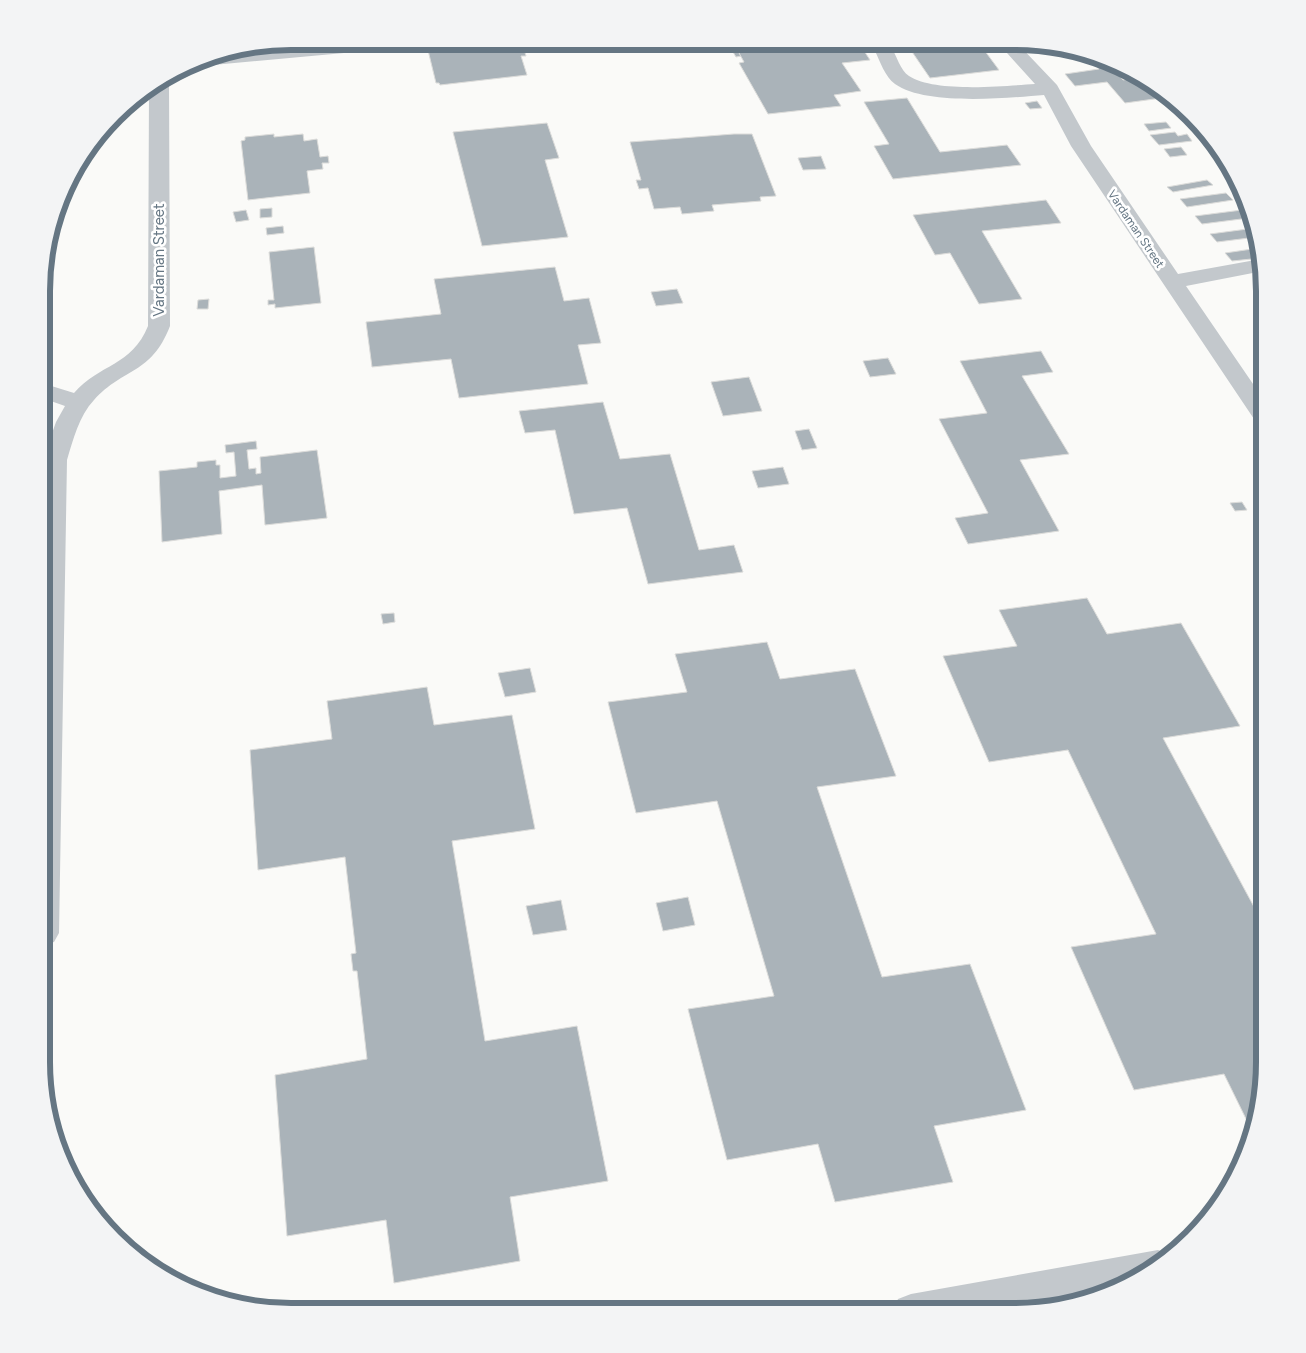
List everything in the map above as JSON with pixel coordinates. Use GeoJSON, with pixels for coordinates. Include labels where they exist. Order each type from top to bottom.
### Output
{"type":"FeatureCollection","features":[{"type":"Feature","properties":{"kind":"street"},"geometry":{"type":"LineString","coordinates":[[241,56],[289,50]]}},
{"type":"Feature","properties":{"kind":"street","name":"Vardaman Street"},"geometry":{"type":"LineString","coordinates":[[1014,50],[1050,89],[1081,146],[1256,405]]}},
{"type":"Feature","properties":{"kind":"street"},"geometry":{"type":"LineString","coordinates":[[884,51],[900,79],[910,85],[953,91],[1007,92],[1050,89]]}},
{"type":"Feature","properties":{"kind":"street","name":"Vardaman Street"},"geometry":{"type":"LineString","coordinates":[[50,642],[55,460],[67,423],[79,403],[105,379],[135,362],[148,351],[159,326],[159,90]]}},
{"type":"Feature","properties":{"kind":"street"},"geometry":{"type":"LineString","coordinates":[[1172,282],[1254,267]]}},
{"type":"Feature","properties":{"kind":"street"},"geometry":{"type":"LineString","coordinates":[[50,393],[79,403]]}},
{"type":"Feature","properties":{"kind":"street"},"geometry":{"type":"LineString","coordinates":[[955,1303],[1137,1270]]}},
{"type":"Feature","properties":{"kind":"building"},"geometry":{"type":"Polygon","coordinates":[[[428,50],[524,50],[526,56],[521,56],[527,75],[440,85],[436,83],[428,50]]]}},
{"type":"Feature","properties":{"kind":"building"},"geometry":{"type":"Polygon","coordinates":[[[732,50],[738,50],[741,56],[736,57],[732,50]]]}},
{"type":"Feature","properties":{"kind":"building"},"geometry":{"type":"Polygon","coordinates":[[[737,50],[864,50],[870,60],[842,63],[861,91],[834,95],[841,106],[768,114],[739,63],[744,62],[737,50]]]}},
{"type":"Feature","properties":{"kind":"building"},"geometry":{"type":"Polygon","coordinates":[[[911,50],[984,50],[999,70],[930,78],[911,50]]]}},
{"type":"Feature","properties":{"kind":"building"},"geometry":{"type":"Polygon","coordinates":[[[1095,64],[1117,73],[1123,80],[1129,79],[1135,82],[1160,98],[1125,103],[1107,82],[1075,86],[1065,74],[1099,69],[1095,64]]]}},
{"type":"Feature","properties":{"kind":"building"},"geometry":{"type":"Polygon","coordinates":[[[907,98],[940,152],[1007,145],[1021,165],[893,179],[874,146],[889,144],[864,102],[907,98]]]}},
{"type":"Feature","properties":{"kind":"building"},"geometry":{"type":"Polygon","coordinates":[[[1037,101],[1042,108],[1030,109],[1025,103],[1037,101]]]}},
{"type":"Feature","properties":{"kind":"building"},"geometry":{"type":"Polygon","coordinates":[[[1166,122],[1171,128],[1149,131],[1144,124],[1166,122]]]}},
{"type":"Feature","properties":{"kind":"building"},"geometry":{"type":"Polygon","coordinates":[[[547,123],[559,158],[545,160],[568,237],[482,246],[453,132],[547,123]]]}},
{"type":"Feature","properties":{"kind":"building"},"geometry":{"type":"Polygon","coordinates":[[[1175,132],[1178,136],[1187,134],[1192,141],[1159,145],[1150,135],[1175,132]]]}},
{"type":"Feature","properties":{"kind":"building"},"geometry":{"type":"Polygon","coordinates":[[[274,134],[274,137],[303,134],[304,141],[317,139],[320,157],[328,156],[329,163],[322,163],[323,169],[307,171],[310,193],[248,200],[241,141],[245,140],[245,137],[274,134]]]}},
{"type":"Feature","properties":{"kind":"building"},"geometry":{"type":"Polygon","coordinates":[[[752,134],[776,196],[760,197],[761,201],[712,205],[714,211],[682,214],[680,207],[654,209],[648,188],[639,189],[636,180],[641,180],[630,142],[752,134]]]}},
{"type":"Feature","properties":{"kind":"building"},"geometry":{"type":"Polygon","coordinates":[[[1181,147],[1187,155],[1170,157],[1164,149],[1181,147]]]}},
{"type":"Feature","properties":{"kind":"building"},"geometry":{"type":"Polygon","coordinates":[[[821,156],[826,169],[803,170],[798,158],[821,156]]]}},
{"type":"Feature","properties":{"kind":"building"},"geometry":{"type":"Polygon","coordinates":[[[1207,180],[1213,185],[1173,192],[1167,187],[1207,180]]]}},
{"type":"Feature","properties":{"kind":"building"},"geometry":{"type":"Polygon","coordinates":[[[1226,193],[1233,200],[1187,207],[1180,199],[1226,193]]]}},
{"type":"Feature","properties":{"kind":"building"},"geometry":{"type":"Polygon","coordinates":[[[1046,200],[1061,223],[982,231],[1022,299],[979,304],[950,253],[935,255],[913,215],[1046,200]]]}},
{"type":"Feature","properties":{"kind":"building"},"geometry":{"type":"Polygon","coordinates":[[[272,208],[272,217],[260,218],[260,209],[272,208]]]}},
{"type":"Feature","properties":{"kind":"building"},"geometry":{"type":"Polygon","coordinates":[[[246,210],[249,220],[236,222],[233,212],[246,210]]]}},
{"type":"Feature","properties":{"kind":"building"},"geometry":{"type":"Polygon","coordinates":[[[1242,210],[1245,219],[1202,224],[1195,216],[1242,210]]]}},
{"type":"Feature","properties":{"kind":"building"},"geometry":{"type":"Polygon","coordinates":[[[283,226],[284,233],[267,235],[266,228],[283,226]]]}},
{"type":"Feature","properties":{"kind":"building"},"geometry":{"type":"Polygon","coordinates":[[[1248,229],[1250,238],[1217,242],[1210,234],[1248,229]]]}},
{"type":"Feature","properties":{"kind":"building"},"geometry":{"type":"Polygon","coordinates":[[[314,247],[321,303],[275,308],[275,304],[268,305],[268,300],[274,300],[269,252],[314,247]]]}},
{"type":"Feature","properties":{"kind":"building"},"geometry":{"type":"Polygon","coordinates":[[[1252,249],[1254,259],[1232,261],[1225,253],[1252,249]]]}},
{"type":"Feature","properties":{"kind":"building"},"geometry":{"type":"Polygon","coordinates":[[[555,267],[564,301],[589,298],[601,343],[578,345],[588,384],[459,398],[451,359],[372,367],[366,322],[441,314],[434,279],[555,267]]]}},
{"type":"Feature","properties":{"kind":"building"},"geometry":{"type":"Polygon","coordinates":[[[677,289],[683,303],[656,306],[651,292],[677,289]]]}},
{"type":"Feature","properties":{"kind":"building"},"geometry":{"type":"Polygon","coordinates":[[[209,299],[208,309],[197,309],[198,300],[209,299]]]}},
{"type":"Feature","properties":{"kind":"building"},"geometry":{"type":"Polygon","coordinates":[[[1041,351],[1053,372],[1022,376],[1069,454],[1020,460],[1059,531],[968,544],[955,518],[988,513],[939,419],[987,413],[960,361],[1041,351]]]}},
{"type":"Feature","properties":{"kind":"building"},"geometry":{"type":"Polygon","coordinates":[[[888,358],[896,374],[870,377],[863,361],[888,358]]]}},
{"type":"Feature","properties":{"kind":"building"},"geometry":{"type":"Polygon","coordinates":[[[749,377],[762,411],[723,416],[711,382],[749,377]]]}},
{"type":"Feature","properties":{"kind":"building"},"geometry":{"type":"Polygon","coordinates":[[[603,402],[620,459],[670,454],[699,550],[734,545],[743,572],[648,584],[627,508],[574,514],[555,430],[525,433],[519,411],[603,402]]]}},
{"type":"Feature","properties":{"kind":"building"},"geometry":{"type":"Polygon","coordinates":[[[809,429],[817,448],[802,450],[795,431],[809,429]]]}},
{"type":"Feature","properties":{"kind":"building"},"geometry":{"type":"Polygon","coordinates":[[[256,441],[257,449],[247,450],[249,469],[256,468],[256,474],[261,473],[260,457],[317,450],[327,518],[265,525],[262,485],[219,491],[222,534],[162,542],[159,471],[197,467],[197,462],[216,460],[216,465],[220,465],[220,478],[236,476],[234,452],[226,453],[225,445],[256,441]]]}},
{"type":"Feature","properties":{"kind":"building"},"geometry":{"type":"Polygon","coordinates":[[[783,467],[789,484],[758,488],[752,471],[783,467]]]}},
{"type":"Feature","properties":{"kind":"building"},"geometry":{"type":"Polygon","coordinates":[[[1242,502],[1247,510],[1235,511],[1230,503],[1242,502]]]}},
{"type":"Feature","properties":{"kind":"building"},"geometry":{"type":"Polygon","coordinates":[[[1087,598],[1107,634],[1181,623],[1240,726],[1163,738],[1256,911],[1256,1062],[1254,1093],[1248,1123],[1224,1074],[1134,1090],[1071,947],[1156,934],[1068,750],[989,762],[943,656],[1017,646],[999,610],[1087,598]]]}},
{"type":"Feature","properties":{"kind":"building"},"geometry":{"type":"Polygon","coordinates":[[[394,613],[395,622],[383,624],[381,614],[394,613]]]}},
{"type":"Feature","properties":{"kind":"building"},"geometry":{"type":"Polygon","coordinates":[[[767,642],[780,679],[855,669],[896,776],[817,787],[882,977],[970,964],[1026,1110],[934,1126],[953,1182],[835,1202],[818,1144],[727,1160],[688,1009],[774,996],[717,801],[636,813],[608,702],[687,692],[675,654],[767,642]]]}},
{"type":"Feature","properties":{"kind":"building"},"geometry":{"type":"Polygon","coordinates":[[[530,668],[536,692],[505,697],[498,673],[530,668]]]}},
{"type":"Feature","properties":{"kind":"building"},"geometry":{"type":"Polygon","coordinates":[[[427,687],[434,725],[512,715],[535,829],[452,841],[485,1041],[577,1026],[608,1181],[510,1197],[520,1261],[394,1283],[386,1220],[287,1236],[275,1075],[367,1059],[357,971],[353,971],[351,954],[356,953],[345,857],[258,870],[250,750],[332,739],[327,701],[427,687]]]}},
{"type":"Feature","properties":{"kind":"building"},"geometry":{"type":"Polygon","coordinates":[[[688,897],[695,925],[663,931],[656,903],[688,897]]]}},
{"type":"Feature","properties":{"kind":"building"},"geometry":{"type":"Polygon","coordinates":[[[561,900],[567,930],[533,935],[526,906],[561,900]]]}}]}
